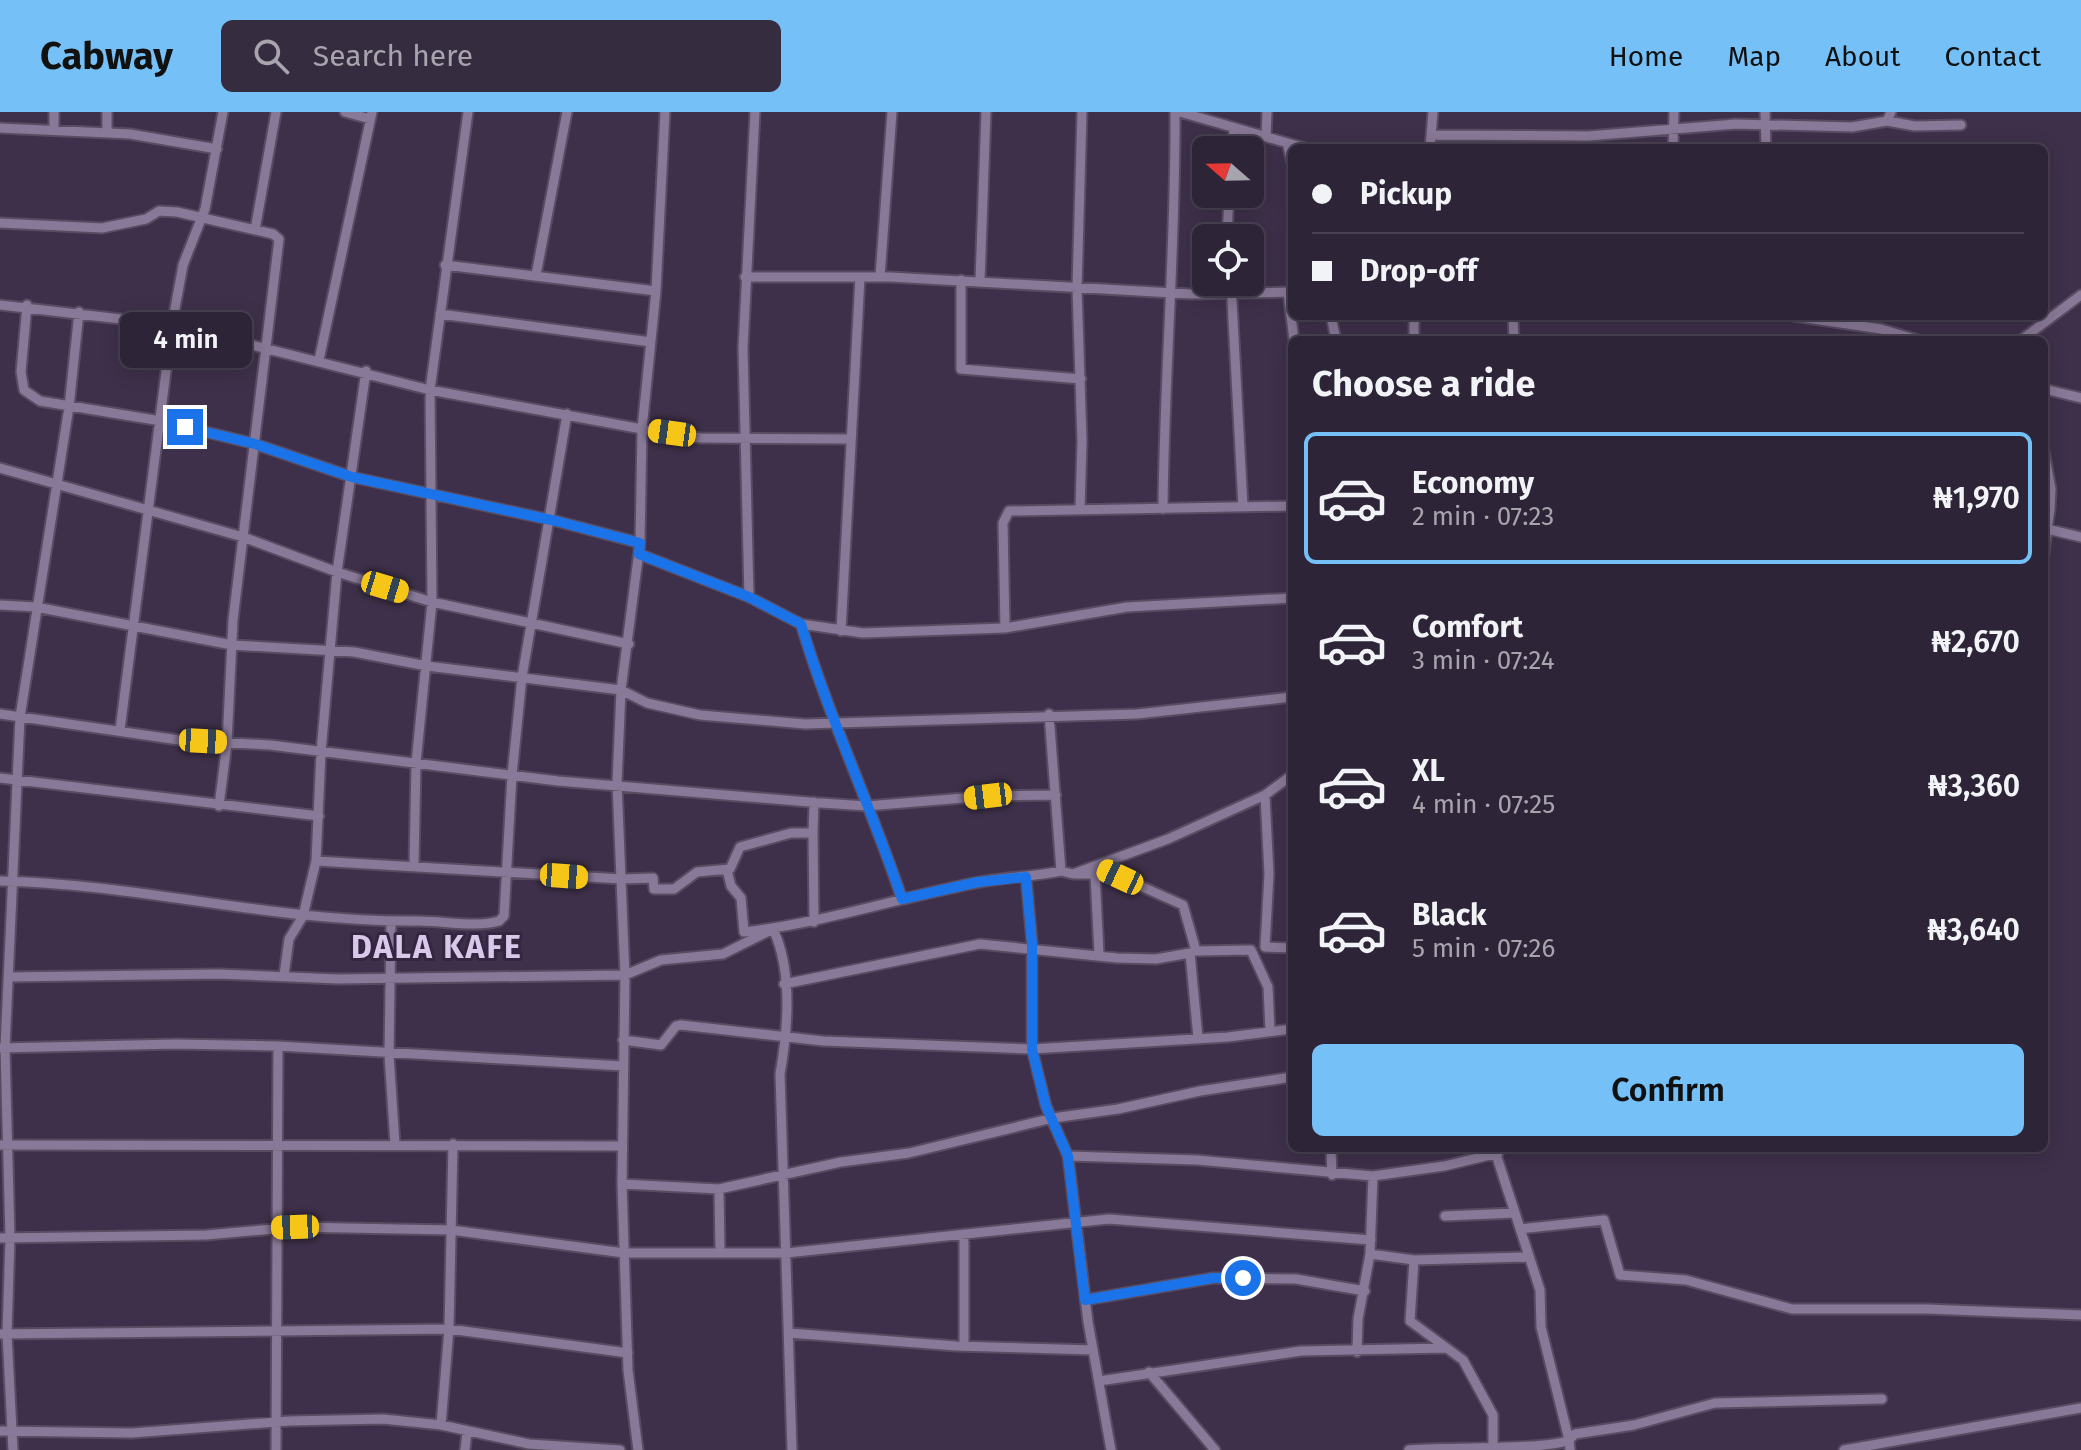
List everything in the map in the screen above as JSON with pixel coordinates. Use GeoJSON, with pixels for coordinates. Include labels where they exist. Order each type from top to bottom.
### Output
{"type":"FeatureCollection","features":[{"type":"Feature","properties":{"kind":"street"},"geometry":{"type":"LineString","coordinates":[[54,112],[54,129]]}},
{"type":"Feature","properties":{"kind":"street"},"geometry":{"type":"LineString","coordinates":[[107,112],[107,132]]}},
{"type":"Feature","properties":{"kind":"street"},"geometry":{"type":"LineString","coordinates":[[120,730],[131,624],[172,325],[183,265],[202,216],[223,112]]}},
{"type":"Feature","properties":{"kind":"street"},"geometry":{"type":"LineString","coordinates":[[255,230],[276,112]]}},
{"type":"Feature","properties":{"kind":"street"},"geometry":{"type":"LineString","coordinates":[[319,360],[371,115],[345,112]]}},
{"type":"Feature","properties":{"kind":"street"},"geometry":{"type":"LineString","coordinates":[[414,865],[416,763],[432,602],[430,390],[468,112]]}},
{"type":"Feature","properties":{"kind":"street"},"geometry":{"type":"LineString","coordinates":[[536,275],[567,112]]}},
{"type":"Feature","properties":{"kind":"street"},"geometry":{"type":"LineString","coordinates":[[638,1450],[628,1353],[624,1253],[621,1146],[625,975],[617,783],[621,690],[640,548],[642,429],[656,291],[665,112]]}},
{"type":"Feature","properties":{"kind":"street"},"geometry":{"type":"LineString","coordinates":[[749,597],[744,437],[745,277],[755,112]]}},
{"type":"Feature","properties":{"kind":"street"},"geometry":{"type":"LineString","coordinates":[[880,277],[892,112]]}},
{"type":"Feature","properties":{"kind":"street"},"geometry":{"type":"LineString","coordinates":[[980,281],[986,112]]}},
{"type":"Feature","properties":{"kind":"street"},"geometry":{"type":"LineString","coordinates":[[1080,509],[1081,379],[1077,288],[1082,112]]}},
{"type":"Feature","properties":{"kind":"street"},"geometry":{"type":"LineString","coordinates":[[1163,509],[1164,403],[1173,293],[1178,112],[1291,144]]}},
{"type":"Feature","properties":{"kind":"street"},"geometry":{"type":"LineString","coordinates":[[1266,136],[1267,112]]}},
{"type":"Feature","properties":{"kind":"street"},"geometry":{"type":"LineString","coordinates":[[1431,144],[1433,112]]}},
{"type":"Feature","properties":{"kind":"street"},"geometry":{"type":"LineString","coordinates":[[1673,144],[1674,112]]}},
{"type":"Feature","properties":{"kind":"street"},"geometry":{"type":"LineString","coordinates":[[1765,112],[1766,144]]}},
{"type":"Feature","properties":{"kind":"street"},"geometry":{"type":"LineString","coordinates":[[1432,135],[1511,143],[1766,125],[1852,127],[1889,116],[1915,126],[1961,125]]}},
{"type":"Feature","properties":{"kind":"street"},"geometry":{"type":"LineString","coordinates":[[0,128],[107,132],[217,149]]}},
{"type":"Feature","properties":{"kind":"street"},"geometry":{"type":"LineString","coordinates":[[1233,136],[1234,129]]}},
{"type":"Feature","properties":{"kind":"street"},"geometry":{"type":"LineString","coordinates":[[0,223],[102,228],[146,219],[159,211],[202,216],[279,239],[243,537],[219,806]]}},
{"type":"Feature","properties":{"kind":"street"},"geometry":{"type":"LineString","coordinates":[[445,265],[656,291]]}},
{"type":"Feature","properties":{"kind":"street"},"geometry":{"type":"LineString","coordinates":[[745,277],[880,277],[1192,293]]}},
{"type":"Feature","properties":{"kind":"street"},"geometry":{"type":"LineString","coordinates":[[841,631],[860,277]]}},
{"type":"Feature","properties":{"kind":"street"},"geometry":{"type":"LineString","coordinates":[[961,280],[961,369],[1081,379]]}},
{"type":"Feature","properties":{"kind":"street"},"geometry":{"type":"LineString","coordinates":[[1264,293],[1288,292]]}},
{"type":"Feature","properties":{"kind":"street"},"geometry":{"type":"LineString","coordinates":[[2048,320],[2081,295]]}},
{"type":"Feature","properties":{"kind":"street"},"geometry":{"type":"LineString","coordinates":[[1232,296],[1243,507]]}},
{"type":"Feature","properties":{"kind":"street"},"geometry":{"type":"LineString","coordinates":[[0,305],[27,305],[172,325],[506,407],[567,414],[642,429],[701,438],[849,439]]}},
{"type":"Feature","properties":{"kind":"street"},"geometry":{"type":"LineString","coordinates":[[27,305],[21,372],[24,390],[40,401],[161,421],[255,444],[352,477],[551,520],[640,548],[801,624],[841,631],[1005,628],[1127,607],[1288,598]]}},
{"type":"Feature","properties":{"kind":"street"},"geometry":{"type":"LineString","coordinates":[[13,1450],[3,1334],[3,1048],[20,717],[69,407],[79,312]]}},
{"type":"Feature","properties":{"kind":"street"},"geometry":{"type":"LineString","coordinates":[[440,314],[651,342]]}},
{"type":"Feature","properties":{"kind":"street"},"geometry":{"type":"LineString","coordinates":[[1820,320],[1881,329],[1905,336]]}},
{"type":"Feature","properties":{"kind":"street"},"geometry":{"type":"LineString","coordinates":[[2026,336],[2048,320]]}},
{"type":"Feature","properties":{"kind":"street"},"geometry":{"type":"LineString","coordinates":[[284,975],[289,939],[303,916],[316,861],[321,752],[337,572],[352,477],[354,434],[366,371]]}},
{"type":"Feature","properties":{"kind":"street"},"geometry":{"type":"LineString","coordinates":[[2048,390],[2081,398]]}},
{"type":"Feature","properties":{"kind":"street"},"geometry":{"type":"LineString","coordinates":[[0,881],[167,896],[303,916],[391,922],[499,921],[504,916],[512,775],[518,745],[522,677],[567,414]]}},
{"type":"Feature","properties":{"kind":"street"},"geometry":{"type":"LineString","coordinates":[[0,468],[243,537],[337,572],[432,602],[629,644]]}},
{"type":"Feature","properties":{"kind":"street"},"geometry":{"type":"LineString","coordinates":[[1005,628],[1004,515],[1009,511],[1288,506]]}},
{"type":"Feature","properties":{"kind":"street"},"geometry":{"type":"LineString","coordinates":[[2048,529],[2081,537]]}},
{"type":"Feature","properties":{"kind":"street"},"geometry":{"type":"LineString","coordinates":[[0,605],[36,607],[232,645],[354,652],[427,666],[621,690],[647,703],[700,715],[805,724],[996,719],[1049,714],[1137,714],[1288,697]]}},
{"type":"Feature","properties":{"kind":"street"},"geometry":{"type":"LineString","coordinates":[[801,624],[833,723],[849,752],[902,899]]}},
{"type":"Feature","properties":{"kind":"street"},"geometry":{"type":"LineString","coordinates":[[0,714],[179,740],[321,752],[512,775],[814,802],[867,806],[1001,795],[1056,795]]}},
{"type":"Feature","properties":{"kind":"street"},"geometry":{"type":"LineString","coordinates":[[1049,714],[1061,871]]}},
{"type":"Feature","properties":{"kind":"street"},"geometry":{"type":"LineString","coordinates":[[0,778],[319,816]]}},
{"type":"Feature","properties":{"kind":"street"},"geometry":{"type":"LineString","coordinates":[[1073,874],[1089,866],[1134,854],[1265,795],[1288,778]]}},
{"type":"Feature","properties":{"kind":"street"},"geometry":{"type":"LineString","coordinates":[[1265,795],[1269,859],[1265,947],[1288,948]]}},
{"type":"Feature","properties":{"kind":"street"},"geometry":{"type":"LineString","coordinates":[[814,802],[814,922]]}},
{"type":"Feature","properties":{"kind":"street"},"geometry":{"type":"LineString","coordinates":[[813,833],[791,833],[740,847],[727,870],[731,886],[741,898],[744,932],[814,922],[978,882],[1061,871],[1095,874]]}},
{"type":"Feature","properties":{"kind":"street"},"geometry":{"type":"LineString","coordinates":[[316,861],[622,879],[653,878],[654,889],[674,889],[697,872],[727,870]]}},
{"type":"Feature","properties":{"kind":"street"},"geometry":{"type":"LineString","coordinates":[[1099,954],[1095,874],[1100,868],[1183,905],[1196,951],[1251,950]]}},
{"type":"Feature","properties":{"kind":"street"},"geometry":{"type":"LineString","coordinates":[[1026,877],[1032,1049],[1046,1106],[1068,1156],[1085,1300],[1111,1450]]}},
{"type":"Feature","properties":{"kind":"street"},"geometry":{"type":"LineString","coordinates":[[391,922],[389,1055],[395,1144]]}},
{"type":"Feature","properties":{"kind":"street"},"geometry":{"type":"LineString","coordinates":[[9,977],[284,975],[391,979],[625,975],[661,960],[723,954],[773,929]]}},
{"type":"Feature","properties":{"kind":"street"},"geometry":{"type":"LineString","coordinates":[[773,929],[782,948],[786,1035],[780,1074],[792,1450]]}},
{"type":"Feature","properties":{"kind":"street"},"geometry":{"type":"LineString","coordinates":[[784,984],[942,949],[980,944],[1156,959],[1190,953],[1251,950]]}},
{"type":"Feature","properties":{"kind":"street"},"geometry":{"type":"LineString","coordinates":[[1251,950],[1268,987],[1270,1030]]}},
{"type":"Feature","properties":{"kind":"street"},"geometry":{"type":"LineString","coordinates":[[1190,953],[1198,1038]]}},
{"type":"Feature","properties":{"kind":"street"},"geometry":{"type":"LineString","coordinates":[[623,1040],[661,1045],[676,1026],[681,1025],[823,1041],[1032,1049],[1288,1029]]}},
{"type":"Feature","properties":{"kind":"street"},"geometry":{"type":"LineString","coordinates":[[3,1048],[176,1044],[278,1046],[389,1055],[623,1066]]}},
{"type":"Feature","properties":{"kind":"street"},"geometry":{"type":"LineString","coordinates":[[276,1450],[278,1046]]}},
{"type":"Feature","properties":{"kind":"street"},"geometry":{"type":"LineString","coordinates":[[622,1184],[719,1189],[783,1173],[909,1153],[1053,1118],[1288,1078]]}},
{"type":"Feature","properties":{"kind":"street"},"geometry":{"type":"LineString","coordinates":[[441,1425],[449,1329],[453,1144]]}},
{"type":"Feature","properties":{"kind":"street"},"geometry":{"type":"LineString","coordinates":[[4,1145],[621,1146]]}},
{"type":"Feature","properties":{"kind":"street"},"geometry":{"type":"LineString","coordinates":[[1331,1152],[1332,1175]]}},
{"type":"Feature","properties":{"kind":"street"},"geometry":{"type":"LineString","coordinates":[[1068,1156],[1197,1160],[1332,1175],[1373,1176],[1444,1166],[1493,1152]]}},
{"type":"Feature","properties":{"kind":"street"},"geometry":{"type":"LineString","coordinates":[[1496,1152],[1540,1290],[1541,1327],[1569,1445]]}},
{"type":"Feature","properties":{"kind":"street"},"geometry":{"type":"LineString","coordinates":[[1357,1352],[1358,1319],[1370,1254],[1373,1176]]}},
{"type":"Feature","properties":{"kind":"street"},"geometry":{"type":"LineString","coordinates":[[719,1189],[720,1253]]}},
{"type":"Feature","properties":{"kind":"street"},"geometry":{"type":"LineString","coordinates":[[1445,1216],[1515,1213]]}},
{"type":"Feature","properties":{"kind":"street"},"geometry":{"type":"LineString","coordinates":[[5,1238],[206,1235],[275,1228],[451,1230],[624,1253],[786,1253],[1076,1222],[1136,1219],[1371,1240]]}},
{"type":"Feature","properties":{"kind":"street"},"geometry":{"type":"LineString","coordinates":[[1520,1229],[1604,1220],[1620,1275],[1686,1280],[1792,1309],[1927,1309],[2081,1315]]}},
{"type":"Feature","properties":{"kind":"street"},"geometry":{"type":"LineString","coordinates":[[964,1234],[964,1345]]}},
{"type":"Feature","properties":{"kind":"street"},"geometry":{"type":"LineString","coordinates":[[1370,1254],[1414,1260],[1529,1257]]}},
{"type":"Feature","properties":{"kind":"street"},"geometry":{"type":"LineString","coordinates":[[1414,1260],[1410,1321],[1463,1360],[1493,1415],[1493,1446]]}},
{"type":"Feature","properties":{"kind":"street"},"geometry":{"type":"LineString","coordinates":[[1085,1300],[1213,1278],[1296,1279],[1365,1291]]}},
{"type":"Feature","properties":{"kind":"street"},"geometry":{"type":"LineString","coordinates":[[3,1334],[449,1329],[628,1353]]}},
{"type":"Feature","properties":{"kind":"street"},"geometry":{"type":"LineString","coordinates":[[789,1333],[1093,1350]]}},
{"type":"Feature","properties":{"kind":"street"},"geometry":{"type":"LineString","coordinates":[[1099,1381],[1301,1351],[1446,1348]]}},
{"type":"Feature","properties":{"kind":"street"},"geometry":{"type":"LineString","coordinates":[[1149,1372],[1215,1450]]}},
{"type":"Feature","properties":{"kind":"street"},"geometry":{"type":"LineString","coordinates":[[1569,1445],[1575,1434],[1634,1425],[1715,1403],[1882,1399]]}},
{"type":"Feature","properties":{"kind":"street"},"geometry":{"type":"LineString","coordinates":[[1844,1450],[2081,1408]]}},
{"type":"Feature","properties":{"kind":"street"},"geometry":{"type":"LineString","coordinates":[[0,1431],[132,1433],[277,1422],[383,1419],[441,1425],[529,1444],[620,1450]]}},
{"type":"Feature","properties":{"kind":"street"},"geometry":{"type":"LineString","coordinates":[[465,1450],[467,1432]]}},
{"type":"Feature","properties":{"kind":"street"},"geometry":{"type":"LineString","coordinates":[[1409,1450],[1569,1445]]}},
{"type":"Feature","properties":{"kind":"district","name":"DALA KAFE"},"geometry":{"type":"Point","coordinates":[437,947]}},
{"type":"Feature","properties":{"kind":"route"},"geometry":{"type":"LineString","coordinates":[[185,427],[255,444],[352,477],[556,521],[640,543],[639,554],[749,597],[801,624],[833,723],[849,752],[902,899],[978,882],[1026,877],[1032,943],[1029,948],[1033,1001],[1032,1049],[1046,1106],[1068,1156],[1085,1300],[1213,1278],[1243,1278]]}}]}
